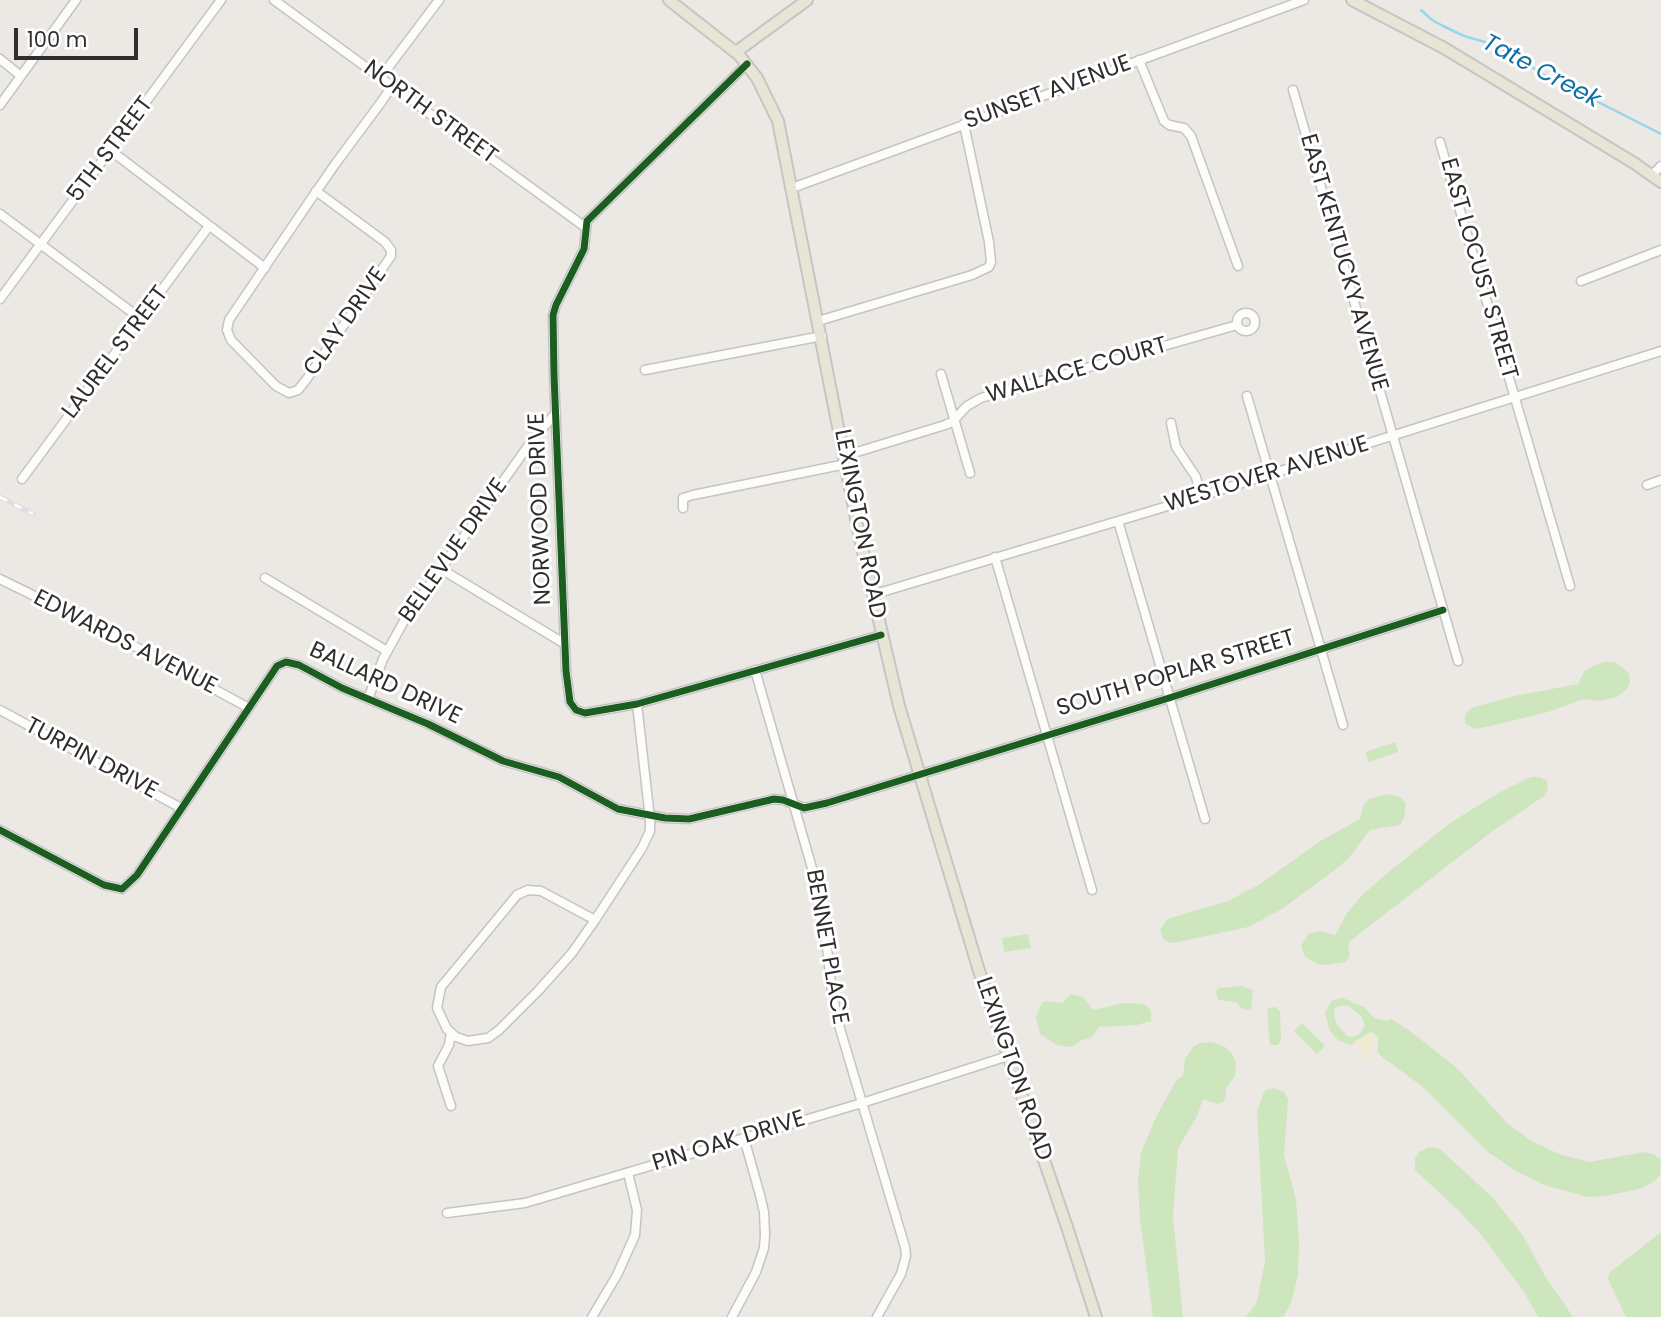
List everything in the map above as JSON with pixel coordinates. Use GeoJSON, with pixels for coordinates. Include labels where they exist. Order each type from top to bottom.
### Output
{"type":"FeatureCollection","features":[{"type":"Feature","properties":{"kind":"main road","name":"LEXINGTON ROAD"},"geometry":{"type":"LineString","coordinates":[[669,0],[736,52],[747,64],[767,94],[778,121],[881,635],[919,775],[1008,1056],[1096,1317]]}},
{"type":"Feature","properties":{"kind":"main road"},"geometry":{"type":"LineString","coordinates":[[736,52],[807,0]]}},
{"type":"Feature","properties":{"kind":"main road"},"geometry":{"type":"LineString","coordinates":[[1352,0],[1444,48],[1657,179]]}},
{"type":"Feature","properties":{"kind":"street"},"geometry":{"type":"LineString","coordinates":[[0,105],[76,0]]}},
{"type":"Feature","properties":{"kind":"street","name":"5TH STREET"},"geometry":{"type":"LineString","coordinates":[[0,299],[222,0]]}},
{"type":"Feature","properties":{"kind":"street","name":"NORTH STREET"},"geometry":{"type":"LineString","coordinates":[[274,0],[585,227]]}},
{"type":"Feature","properties":{"kind":"street"},"geometry":{"type":"LineString","coordinates":[[381,77],[439,0]]}},
{"type":"Feature","properties":{"kind":"street","name":"SUNSET AVENUE"},"geometry":{"type":"LineString","coordinates":[[792,188],[1304,0]]}},
{"type":"Feature","properties":{"kind":"street"},"geometry":{"type":"LineString","coordinates":[[0,59],[21,76]]}},
{"type":"Feature","properties":{"kind":"street"},"geometry":{"type":"LineString","coordinates":[[1139,60],[1164,121],[1169,125],[1184,128],[1191,136],[1238,266]]}},
{"type":"Feature","properties":{"kind":"street","name":"NORWOOD DRIVE"},"geometry":{"type":"LineString","coordinates":[[747,64],[587,221],[584,249],[560,295],[554,315],[569,696],[576,710],[587,713],[637,704],[881,635]]}},
{"type":"Feature","properties":{"kind":"street","name":"CLAY DRIVE"},"geometry":{"type":"LineString","coordinates":[[316,191],[385,242],[391,250],[391,256],[306,380],[293,393],[282,391],[237,347],[227,334],[229,320],[316,191],[392,86]]}},
{"type":"Feature","properties":{"kind":"street","name":"EAST KENTUCKY AVENUE"},"geometry":{"type":"LineString","coordinates":[[1293,90],[1458,661]]}},
{"type":"Feature","properties":{"kind":"street"},"geometry":{"type":"LineString","coordinates":[[818,321],[972,275],[989,267],[989,242],[964,124]]}},
{"type":"Feature","properties":{"kind":"street","name":"EAST LOCUST STREET"},"geometry":{"type":"LineString","coordinates":[[1440,142],[1570,586]]}},
{"type":"Feature","properties":{"kind":"street"},"geometry":{"type":"LineString","coordinates":[[110,150],[265,268]]}},
{"type":"Feature","properties":{"kind":"street"},"geometry":{"type":"LineString","coordinates":[[1657,179],[1661,166]]}},
{"type":"Feature","properties":{"kind":"street"},"geometry":{"type":"LineString","coordinates":[[0,214],[141,319]]}},
{"type":"Feature","properties":{"kind":"street","name":"LAUREL STREET"},"geometry":{"type":"LineString","coordinates":[[22,479],[209,226]]}},
{"type":"Feature","properties":{"kind":"street"},"geometry":{"type":"LineString","coordinates":[[1581,281],[1661,250]]}},
{"type":"Feature","properties":{"kind":"street","name":"WALLACE COURT"},"geometry":{"type":"LineString","coordinates":[[683,508],[683,498],[845,460],[945,425],[981,398],[1237,325]]}},
{"type":"Feature","properties":{"kind":"street"},"geometry":{"type":"LineString","coordinates":[[645,370],[822,336]]}},
{"type":"Feature","properties":{"kind":"street","name":"WESTOVER AVENUE"},"geometry":{"type":"LineString","coordinates":[[872,595],[1200,496],[1661,351]]}},
{"type":"Feature","properties":{"kind":"street"},"geometry":{"type":"LineString","coordinates":[[941,374],[970,473]]}},
{"type":"Feature","properties":{"kind":"street"},"geometry":{"type":"LineString","coordinates":[[1247,396],[1343,725]]}},
{"type":"Feature","properties":{"kind":"street","name":"BELLEVUE DRIVE"},"geometry":{"type":"LineString","coordinates":[[368,699],[387,651],[404,621],[533,439],[556,413]]}},
{"type":"Feature","properties":{"kind":"street"},"geometry":{"type":"LineString","coordinates":[[1171,423],[1176,447],[1196,477],[1200,496]]}},
{"type":"Feature","properties":{"kind":"street"},"geometry":{"type":"LineString","coordinates":[[1647,485],[1661,480]]}},
{"type":"Feature","properties":{"kind":"street"},"geometry":{"type":"LineString","coordinates":[[1118,521],[1205,819]]}},
{"type":"Feature","properties":{"kind":"street"},"geometry":{"type":"LineString","coordinates":[[995,557],[1092,890]]}},
{"type":"Feature","properties":{"kind":"street"},"geometry":{"type":"LineString","coordinates":[[441,569],[565,644]]}},
{"type":"Feature","properties":{"kind":"street","name":"EDWARDS AVENUE"},"geometry":{"type":"LineString","coordinates":[[0,579],[141,649],[249,708]]}},
{"type":"Feature","properties":{"kind":"street"},"geometry":{"type":"LineString","coordinates":[[265,579],[387,651]]}},
{"type":"Feature","properties":{"kind":"street","name":"SOUTH POPLAR STREET"},"geometry":{"type":"LineString","coordinates":[[794,805],[808,808],[919,775],[1443,610]]}},
{"type":"Feature","properties":{"kind":"street","name":"BALLARD DRIVE"},"geometry":{"type":"LineString","coordinates":[[0,830],[104,885],[122,889],[136,875],[277,666],[286,662],[299,665],[368,699],[435,727],[503,761],[559,778],[618,808],[689,820],[774,799],[794,805]]}},
{"type":"Feature","properties":{"kind":"street","name":"BENNET PLACE"},"geometry":{"type":"LineString","coordinates":[[755,670],[822,903],[838,1022],[905,1247],[901,1274],[877,1317]]}},
{"type":"Feature","properties":{"kind":"street"},"geometry":{"type":"LineString","coordinates":[[595,920],[541,891],[528,890],[517,895],[439,992],[436,1002],[438,1014],[451,1033],[468,1041],[494,1035],[559,968],[595,920],[642,848],[650,831],[650,814],[637,704]]}},
{"type":"Feature","properties":{"kind":"street","name":"TURPIN DRIVE"},"geometry":{"type":"LineString","coordinates":[[0,710],[181,808]]}},
{"type":"Feature","properties":{"kind":"street"},"geometry":{"type":"LineString","coordinates":[[451,1033],[449,1045],[438,1066],[451,1106]]}},
{"type":"Feature","properties":{"kind":"street","name":"PIN OAK DRIVE"},"geometry":{"type":"LineString","coordinates":[[447,1213],[524,1203],[1008,1056]]}},
{"type":"Feature","properties":{"kind":"street"},"geometry":{"type":"LineString","coordinates":[[732,1317],[756,1272],[765,1235],[764,1212],[744,1138]]}},
{"type":"Feature","properties":{"kind":"street"},"geometry":{"type":"LineString","coordinates":[[592,1317],[617,1275],[635,1235],[637,1210],[628,1173]]}},
{"type":"Feature","properties":{"kind":"green space"},"geometry":{"type":"Polygon","coordinates":[[[1604,662],[1615,662],[1629,673],[1628,688],[1617,697],[1600,701],[1584,699],[1548,712],[1486,727],[1474,729],[1465,723],[1465,715],[1471,708],[1514,696],[1578,684],[1585,670],[1604,662]]]}},
{"type":"Feature","properties":{"kind":"green space"},"geometry":{"type":"Polygon","coordinates":[[[1395,742],[1398,752],[1369,762],[1365,752],[1395,742]]]}},
{"type":"Feature","properties":{"kind":"green space"},"geometry":{"type":"Polygon","coordinates":[[[1531,777],[1540,777],[1547,781],[1548,789],[1544,796],[1490,833],[1350,941],[1350,955],[1346,962],[1318,964],[1305,957],[1301,946],[1309,933],[1321,931],[1335,935],[1347,913],[1361,896],[1391,870],[1450,823],[1500,792],[1531,777]]]}},
{"type":"Feature","properties":{"kind":"green space"},"geometry":{"type":"Polygon","coordinates":[[[1388,794],[1402,798],[1406,804],[1400,825],[1370,830],[1348,859],[1282,909],[1248,927],[1178,942],[1170,943],[1163,939],[1160,930],[1167,919],[1228,901],[1260,884],[1322,840],[1360,819],[1368,799],[1388,794]]]}},
{"type":"Feature","properties":{"kind":"green space"},"geometry":{"type":"Polygon","coordinates":[[[1028,934],[1031,948],[1004,952],[1002,938],[1028,934]]]}},
{"type":"Feature","properties":{"kind":"green space"},"geometry":{"type":"Polygon","coordinates":[[[1242,986],[1253,990],[1251,1010],[1242,1009],[1236,1002],[1218,1000],[1216,991],[1219,988],[1242,986]]]}},
{"type":"Feature","properties":{"kind":"green space"},"geometry":{"type":"Polygon","coordinates":[[[1070,994],[1083,997],[1093,1010],[1124,1003],[1144,1004],[1151,1010],[1151,1021],[1137,1025],[1099,1027],[1091,1038],[1074,1046],[1057,1045],[1040,1034],[1036,1017],[1042,1003],[1063,1003],[1070,994]]]}},
{"type":"Feature","properties":{"kind":"green space"},"geometry":{"type":"Polygon","coordinates":[[[1343,998],[1364,1007],[1374,1018],[1387,1021],[1392,1019],[1414,1034],[1458,1069],[1507,1123],[1530,1140],[1559,1154],[1589,1162],[1644,1152],[1653,1154],[1661,1160],[1660,1175],[1655,1181],[1639,1189],[1588,1197],[1547,1186],[1516,1171],[1488,1152],[1423,1087],[1381,1056],[1377,1052],[1379,1039],[1375,1034],[1371,1032],[1355,1041],[1352,1046],[1338,1040],[1329,1029],[1325,1013],[1332,1000],[1343,998]],[[1349,1006],[1335,1008],[1334,1013],[1336,1023],[1347,1036],[1352,1037],[1360,1034],[1365,1026],[1362,1017],[1349,1006]]]}},
{"type":"Feature","properties":{"kind":"green space"},"geometry":{"type":"Polygon","coordinates":[[[1276,1007],[1280,1012],[1281,1040],[1278,1045],[1270,1045],[1267,1011],[1276,1007]]]}},
{"type":"Feature","properties":{"kind":"green space"},"geometry":{"type":"Polygon","coordinates":[[[1302,1023],[1325,1046],[1317,1054],[1294,1031],[1302,1023]]]}},
{"type":"Feature","properties":{"kind":"green space"},"geometry":{"type":"Polygon","coordinates":[[[1212,1042],[1225,1047],[1232,1054],[1236,1063],[1235,1076],[1226,1088],[1223,1102],[1217,1104],[1203,1099],[1197,1116],[1178,1148],[1173,1217],[1183,1317],[1153,1317],[1140,1219],[1138,1182],[1141,1153],[1157,1115],[1176,1081],[1183,1075],[1185,1059],[1199,1043],[1212,1042]]]}},
{"type":"Feature","properties":{"kind":"green space"},"geometry":{"type":"Polygon","coordinates":[[[1274,1088],[1284,1092],[1288,1099],[1284,1155],[1296,1199],[1298,1275],[1291,1303],[1283,1317],[1246,1317],[1257,1302],[1265,1261],[1257,1111],[1263,1094],[1274,1088]]]}},
{"type":"Feature","properties":{"kind":"green space"},"geometry":{"type":"Polygon","coordinates":[[[1429,1147],[1440,1149],[1493,1198],[1522,1234],[1545,1276],[1573,1317],[1538,1317],[1524,1292],[1484,1238],[1415,1170],[1415,1158],[1419,1152],[1429,1147]]]}},
{"type":"Feature","properties":{"kind":"green space"},"geometry":{"type":"Polygon","coordinates":[[[1661,1232],[1661,1317],[1626,1317],[1608,1279],[1609,1273],[1661,1232]]]}},
{"type":"Feature","properties":{"kind":"sand"},"geometry":{"type":"Polygon","coordinates":[[[1368,1035],[1373,1035],[1376,1040],[1372,1047],[1372,1057],[1367,1060],[1356,1044],[1368,1035]]]}},
{"type":"Feature","properties":{"kind":"waterway","name":"Tate Creek"},"geometry":{"type":"LineString","coordinates":[[1421,10],[1443,26],[1464,36],[1499,46],[1541,73],[1661,134]]}},
{"type":"Feature","properties":{"kind":"railway"},"geometry":{"type":"LineString","coordinates":[[0,497],[33,514]]}},
{"type":"Feature","properties":{"kind":"cycle path"},"geometry":{"type":"LineString","coordinates":[[747,64],[587,221],[584,249],[553,315],[566,671],[570,702],[576,710],[585,713],[637,704],[881,635]]}},
{"type":"Feature","properties":{"kind":"cycle path"},"geometry":{"type":"LineString","coordinates":[[0,830],[104,885],[122,889],[137,875],[277,666],[286,662],[299,665],[342,688],[428,724],[503,761],[559,777],[618,809],[665,818],[689,819],[774,799],[804,808],[827,803],[1443,610]]}}]}
